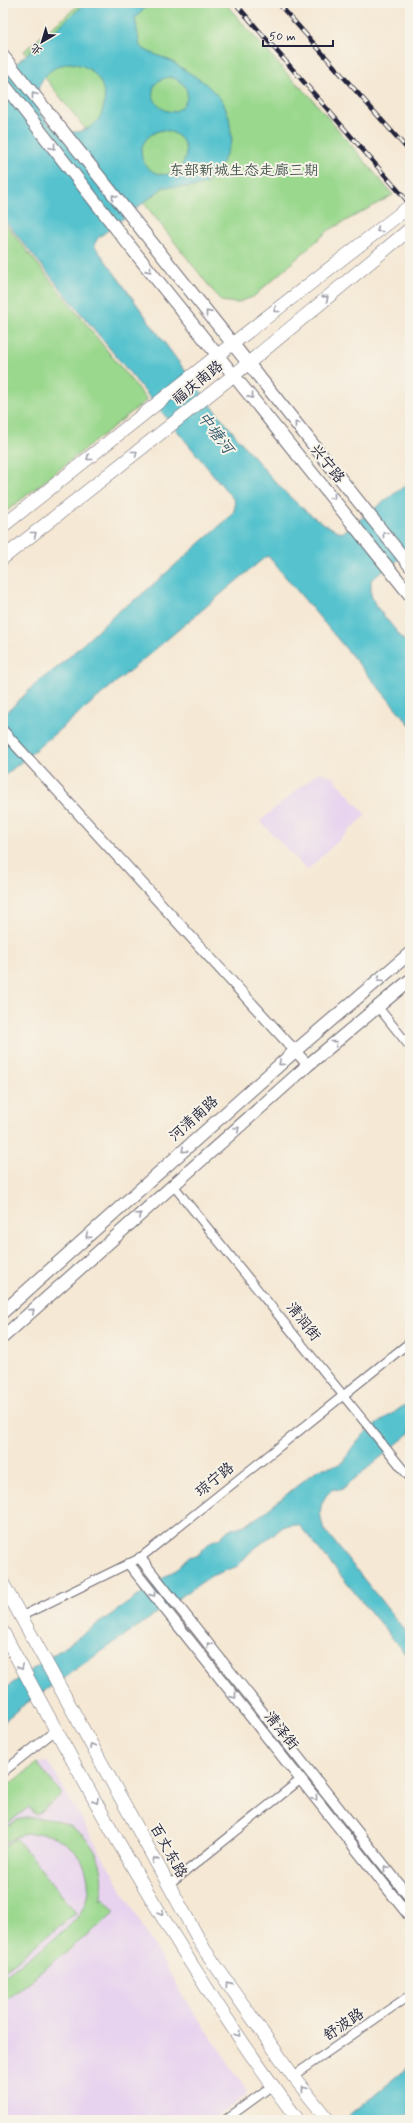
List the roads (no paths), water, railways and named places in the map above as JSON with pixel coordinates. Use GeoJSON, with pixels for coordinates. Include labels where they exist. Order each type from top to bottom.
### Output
{"type":"FeatureCollection","features":[{"type":"Feature","properties":{"kind":"main road"},"geometry":{"type":"LineString","coordinates":[[5,59],[138,228],[232,343],[407,563]]}},
{"type":"Feature","properties":{"kind":"main road","name":"兴宁路"},"geometry":{"type":"LineString","coordinates":[[3,83],[125,240],[352,520],[410,595]]}},
{"type":"Feature","properties":{"kind":"main road","name":"福庆南路"},"geometry":{"type":"LineString","coordinates":[[3,526],[232,343],[410,206]]}},
{"type":"Feature","properties":{"kind":"main road","name":"福庆南路"},"geometry":{"type":"LineString","coordinates":[[3,558],[234,375],[410,229]]}},
{"type":"Feature","properties":{"kind":"main road","name":"河清南路"},"geometry":{"type":"LineString","coordinates":[[3,1312],[294,1051],[410,953]]}},
{"type":"Feature","properties":{"kind":"main road"},"geometry":{"type":"LineString","coordinates":[[3,1337],[308,1065],[410,980]]}},
{"type":"Feature","properties":{"kind":"main road","name":"百丈东路"},"geometry":{"type":"LineString","coordinates":[[3,1584],[204,1948],[293,2076],[328,2120]]}},
{"type":"Feature","properties":{"kind":"main road"},"geometry":{"type":"LineString","coordinates":[[3,1632],[56,1730],[185,1955],[272,2086],[298,2120]]}},
{"type":"Feature","properties":{"kind":"street"},"geometry":{"type":"LineString","coordinates":[[3,730],[31,763],[308,1065]]}},
{"type":"Feature","properties":{"kind":"street"},"geometry":{"type":"LineString","coordinates":[[378,1008],[410,1047]]}},
{"type":"Feature","properties":{"kind":"street","name":"清润街"},"geometry":{"type":"LineString","coordinates":[[173,1185],[410,1478]]}},
{"type":"Feature","properties":{"kind":"street","name":"琼宁路"},"geometry":{"type":"LineString","coordinates":[[22,1616],[140,1558],[410,1342]]}},
{"type":"Feature","properties":{"kind":"street","name":"清泽街"},"geometry":{"type":"LineString","coordinates":[[140,1558],[410,1898]]}},
{"type":"Feature","properties":{"kind":"street","name":"清泽街"},"geometry":{"type":"LineString","coordinates":[[129,1564],[410,1917]]}},
{"type":"Feature","properties":{"kind":"street"},"geometry":{"type":"LineString","coordinates":[[3,1772],[56,1730]]}},
{"type":"Feature","properties":{"kind":"street"},"geometry":{"type":"LineString","coordinates":[[169,1885],[300,1780]]}},
{"type":"Feature","properties":{"kind":"street","name":"舒波路"},"geometry":{"type":"LineString","coordinates":[[293,2076],[410,1996]]}},
{"type":"Feature","properties":{"kind":"street"},"geometry":{"type":"LineString","coordinates":[[225,2120],[272,2086]]}},
{"type":"Feature","properties":{"kind":"water","name":"中塘河"},"geometry":{"type":"Polygon","coordinates":[[[86,3],[150,3],[135,18],[140,46],[147,51],[171,61],[205,83],[223,102],[229,117],[232,141],[222,163],[205,184],[196,187],[164,187],[98,238],[94,245],[225,423],[277,484],[300,507],[313,517],[342,533],[410,482],[410,551],[371,580],[371,595],[376,606],[410,648],[410,725],[268,556],[3,777],[3,716],[39,681],[58,667],[120,610],[140,596],[232,515],[235,507],[234,500],[6,222],[3,221],[3,75],[86,3]],[[70,63],[55,68],[45,76],[39,87],[37,99],[40,111],[47,121],[57,129],[72,132],[86,129],[96,122],[102,112],[104,99],[102,87],[96,76],[85,67],[70,63]],[[169,77],[159,81],[154,88],[153,95],[156,102],[162,108],[169,111],[177,110],[184,104],[187,90],[178,80],[169,77]],[[162,130],[148,137],[143,145],[141,150],[143,161],[152,171],[156,173],[167,174],[176,171],[182,165],[185,157],[185,148],[182,140],[174,133],[162,130]]]}},
{"type":"Feature","properties":{"kind":"water"},"geometry":{"type":"Polygon","coordinates":[[[410,1401],[410,1433],[341,1490],[333,1489],[328,1493],[322,1502],[321,1518],[324,1529],[410,1637],[410,1660],[300,1526],[292,1524],[283,1527],[250,1552],[238,1566],[211,1576],[21,1707],[3,1722],[3,1690],[178,1568],[186,1559],[191,1556],[197,1556],[210,1542],[220,1538],[228,1530],[245,1525],[261,1515],[318,1469],[335,1466],[345,1461],[350,1451],[364,1434],[410,1401]]]}},
{"type":"Feature","properties":{"kind":"water"},"geometry":{"type":"Polygon","coordinates":[[[410,2066],[410,2114],[401,2120],[344,2120],[410,2066]]]}},
{"type":"Feature","properties":{"kind":"railway"},"geometry":{"type":"LineString","coordinates":[[235,3],[410,204]]}},
{"type":"Feature","properties":{"kind":"railway"},"geometry":{"type":"LineString","coordinates":[[278,3],[410,152]]}},
{"type":"Feature","properties":{"kind":"park label","name":"东部新城生态走廊三期"},"geometry":{"type":"Point","coordinates":[244,171]}}]}
